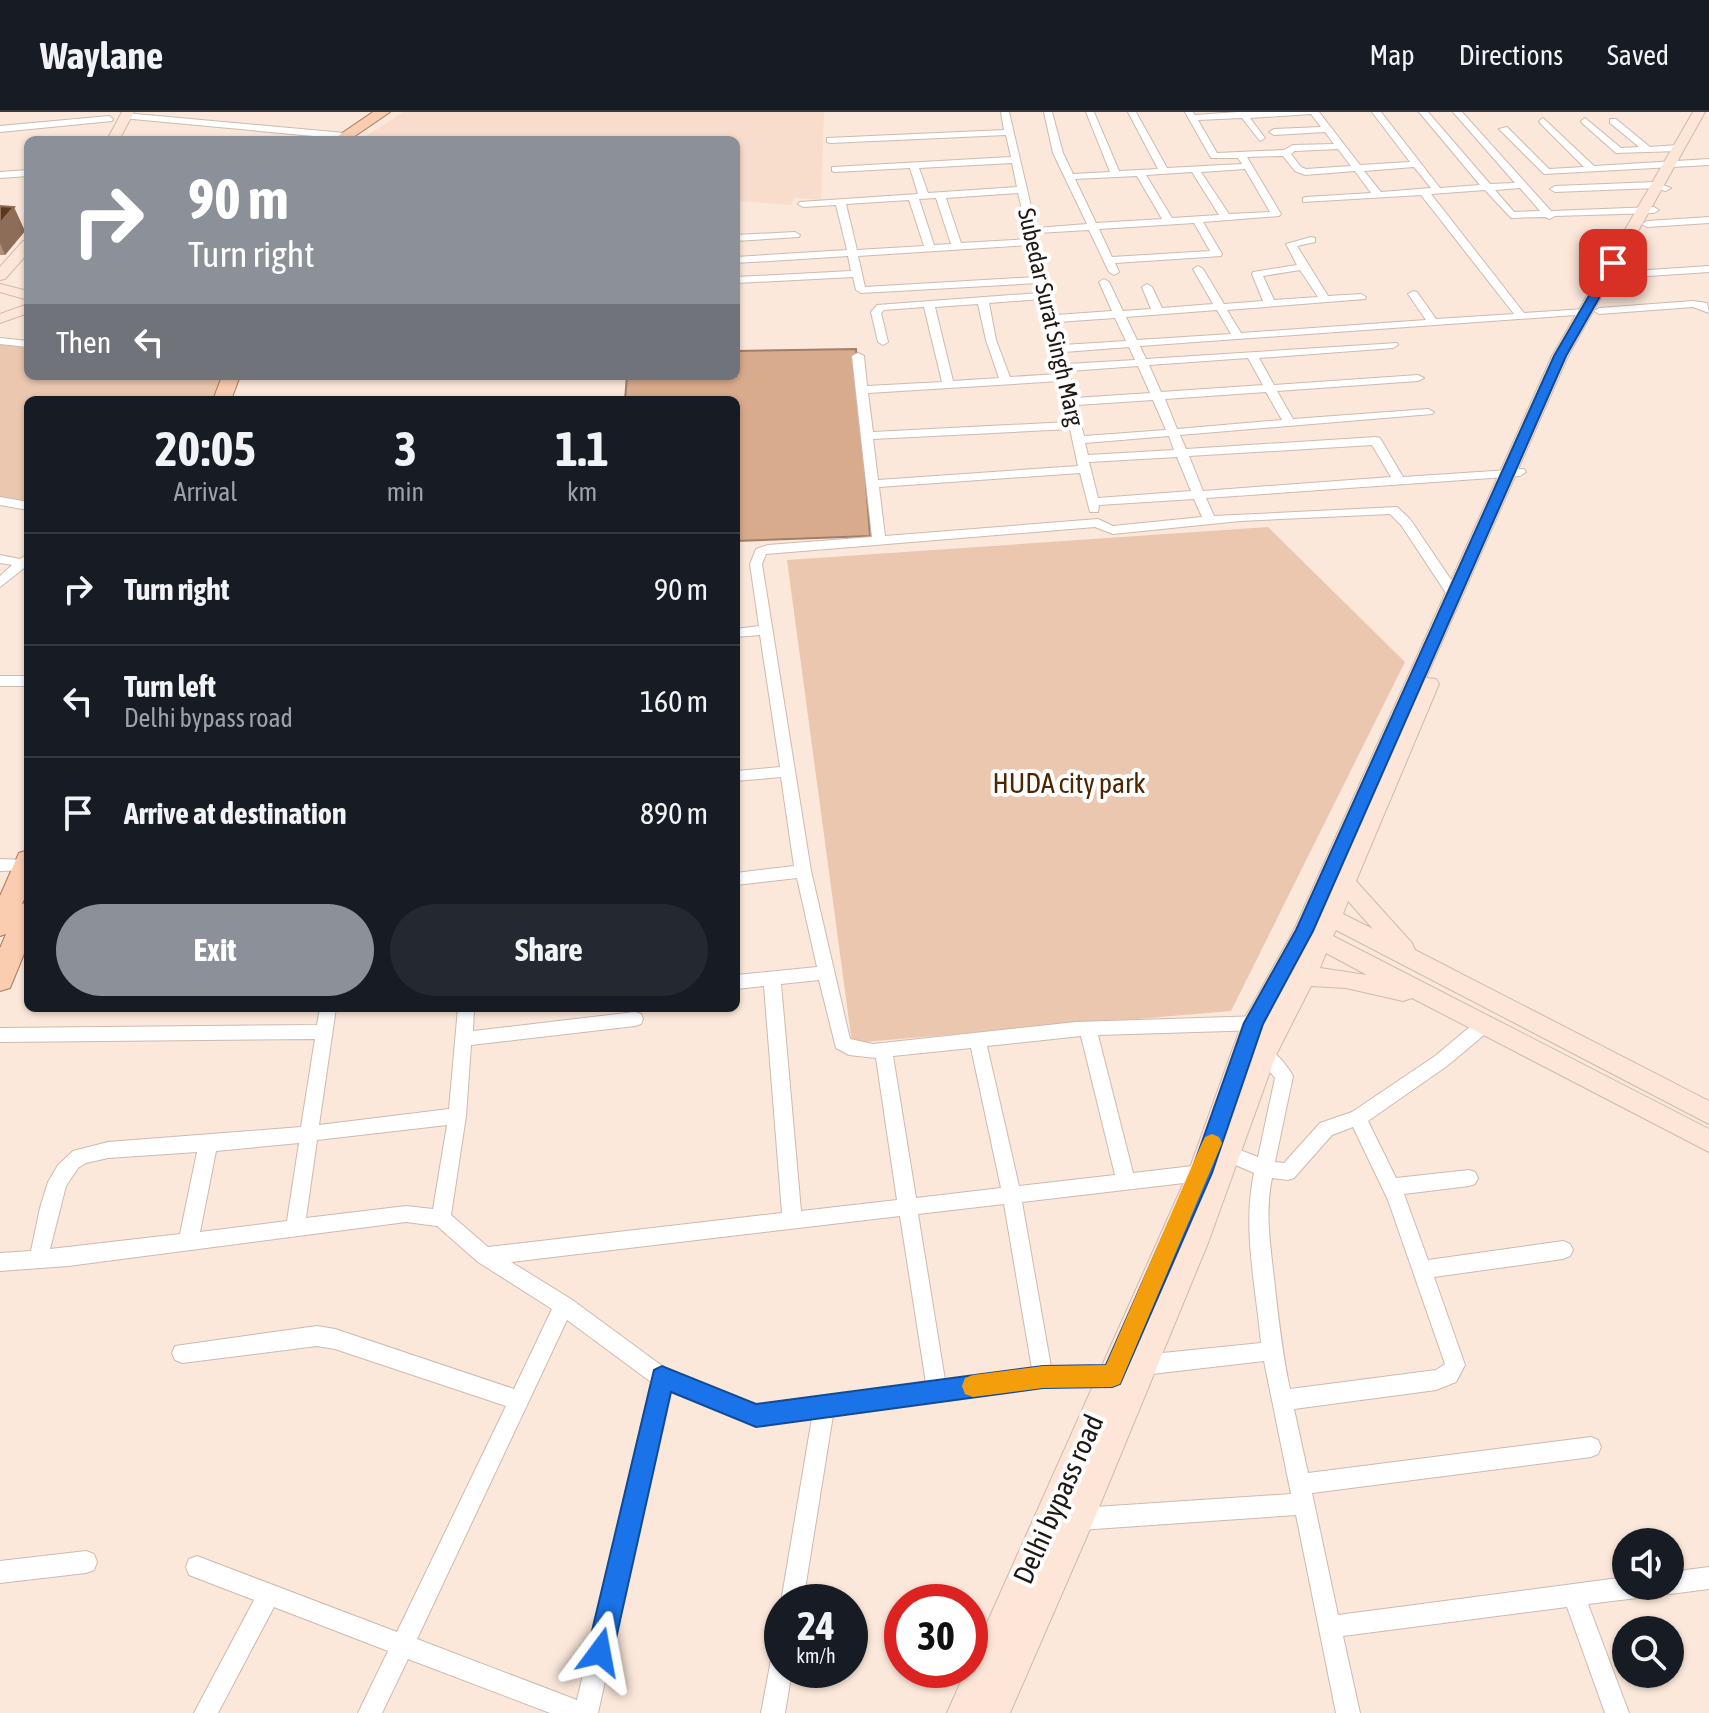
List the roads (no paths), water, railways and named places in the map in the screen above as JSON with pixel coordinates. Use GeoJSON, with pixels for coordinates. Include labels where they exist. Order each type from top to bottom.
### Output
{"type":"FeatureCollection","features":[{"type":"Feature","properties":{"kind":"main road"},"geometry":{"type":"LineString","coordinates":[[349,136],[383,112]]}},
{"type":"Feature","properties":{"kind":"main road"},"geometry":{"type":"LineString","coordinates":[[351,136],[396,112]]}},
{"type":"Feature","properties":{"kind":"main road","name":"Delhi bypass road"},"geometry":{"type":"LineString","coordinates":[[1322,913],[1344,882],[1560,356],[1613,278],[1699,112]]}},
{"type":"Feature","properties":{"kind":"main road","name":"Delhi bypass road"},"geometry":{"type":"LineString","coordinates":[[1676,159],[1709,112]]}},
{"type":"Feature","properties":{"kind":"main road"},"geometry":{"type":"LineString","coordinates":[[0,276],[7,259],[24,247]]}},
{"type":"Feature","properties":{"kind":"main road"},"geometry":{"type":"LineString","coordinates":[[0,288],[24,297]]}},
{"type":"Feature","properties":{"kind":"main road"},"geometry":{"type":"LineString","coordinates":[[0,310],[24,300]]}},
{"type":"Feature","properties":{"kind":"main road"},"geometry":{"type":"LineString","coordinates":[[0,319],[24,310]]}},
{"type":"Feature","properties":{"kind":"main road","name":"Delhi bypass road"},"geometry":{"type":"LineString","coordinates":[[963,1713],[1266,1023],[1312,936],[1453,593],[1514,473]]}},
{"type":"Feature","properties":{"kind":"main road"},"geometry":{"type":"LineString","coordinates":[[1344,882],[1418,963]]}},
{"type":"Feature","properties":{"kind":"main road"},"geometry":{"type":"LineString","coordinates":[[0,980],[19,925],[24,886]]}},
{"type":"Feature","properties":{"kind":"main road"},"geometry":{"type":"LineString","coordinates":[[1322,913],[1709,1113]]}},
{"type":"Feature","properties":{"kind":"main road"},"geometry":{"type":"LineString","coordinates":[[1312,936],[1709,1141]]}},
{"type":"Feature","properties":{"kind":"main road","name":"Delhi bypass road"},"geometry":{"type":"LineString","coordinates":[[994,1713],[1080,1519],[1230,1154],[1264,1054],[1266,1023],[1305,976],[1312,936]]}},
{"type":"Feature","properties":{"kind":"main road"},"geometry":{"type":"LineString","coordinates":[[1305,976],[1346,979],[1435,999]]}},
{"type":"Feature","properties":{"kind":"street","name":"Subedar Surat Singh Marg"},"geometry":{"type":"LineString","coordinates":[[1005,112],[1098,523]]}},
{"type":"Feature","properties":{"kind":"street"},"geometry":{"type":"LineString","coordinates":[[1048,112],[1058,153],[1114,272]]}},
{"type":"Feature","properties":{"kind":"street"},"geometry":{"type":"LineString","coordinates":[[1090,112],[1116,174]]}},
{"type":"Feature","properties":{"kind":"street"},"geometry":{"type":"LineString","coordinates":[[1132,112],[1164,171]]}},
{"type":"Feature","properties":{"kind":"street"},"geometry":{"type":"LineString","coordinates":[[1308,112],[1191,115],[1214,156],[1286,153],[1293,148],[1341,146]]}},
{"type":"Feature","properties":{"kind":"street"},"geometry":{"type":"LineString","coordinates":[[1314,112],[1378,195]]}},
{"type":"Feature","properties":{"kind":"street"},"geometry":{"type":"LineString","coordinates":[[1376,112],[1438,191]]}},
{"type":"Feature","properties":{"kind":"street"},"geometry":{"type":"LineString","coordinates":[[1423,112],[1433,112]]}},
{"type":"Feature","properties":{"kind":"street"},"geometry":{"type":"LineString","coordinates":[[1423,112],[1511,215],[1550,216],[1640,227],[1709,220]]}},
{"type":"Feature","properties":{"kind":"street"},"geometry":{"type":"LineString","coordinates":[[1457,112],[1550,216]]}},
{"type":"Feature","properties":{"kind":"street"},"geometry":{"type":"LineString","coordinates":[[1243,114],[1260,138]]}},
{"type":"Feature","properties":{"kind":"street"},"geometry":{"type":"LineString","coordinates":[[0,131],[113,121],[306,136]]}},
{"type":"Feature","properties":{"kind":"street"},"geometry":{"type":"LineString","coordinates":[[1543,121],[1591,169]]}},
{"type":"Feature","properties":{"kind":"street"},"geometry":{"type":"LineString","coordinates":[[1585,121],[1616,150],[1648,150],[1676,159]]}},
{"type":"Feature","properties":{"kind":"street"},"geometry":{"type":"LineString","coordinates":[[1613,121],[1648,150]]}},
{"type":"Feature","properties":{"kind":"street"},"geometry":{"type":"LineString","coordinates":[[1274,132],[1327,129]]}},
{"type":"Feature","properties":{"kind":"street"},"geometry":{"type":"LineString","coordinates":[[1504,129],[1541,169],[1555,172],[1676,159],[1709,162]]}},
{"type":"Feature","properties":{"kind":"street"},"geometry":{"type":"LineString","coordinates":[[830,140],[1010,132]]}},
{"type":"Feature","properties":{"kind":"street"},"geometry":{"type":"LineString","coordinates":[[1286,153],[1301,171],[1417,164]]}},
{"type":"Feature","properties":{"kind":"street"},"geometry":{"type":"LineString","coordinates":[[740,260],[957,247],[1091,227],[1276,214],[1242,156]]}},
{"type":"Feature","properties":{"kind":"street"},"geometry":{"type":"LineString","coordinates":[[835,169],[1014,160]]}},
{"type":"Feature","properties":{"kind":"street"},"geometry":{"type":"LineString","coordinates":[[914,165],[930,249]]}},
{"type":"Feature","properties":{"kind":"street"},"geometry":{"type":"LineString","coordinates":[[1068,177],[1249,166]]}},
{"type":"Feature","properties":{"kind":"street"},"geometry":{"type":"LineString","coordinates":[[1195,170],[1226,218]]}},
{"type":"Feature","properties":{"kind":"street"},"geometry":{"type":"LineString","coordinates":[[1555,172],[1570,189]]}},
{"type":"Feature","properties":{"kind":"street"},"geometry":{"type":"LineString","coordinates":[[0,175],[24,173]]}},
{"type":"Feature","properties":{"kind":"street"},"geometry":{"type":"LineString","coordinates":[[1140,173],[1169,222]]}},
{"type":"Feature","properties":{"kind":"street"},"geometry":{"type":"LineString","coordinates":[[1306,200],[1523,185]]}},
{"type":"Feature","properties":{"kind":"street"},"geometry":{"type":"LineString","coordinates":[[1555,189],[1661,186]]}},
{"type":"Feature","properties":{"kind":"street"},"geometry":{"type":"LineString","coordinates":[[803,204],[1021,190]]}},
{"type":"Feature","properties":{"kind":"street"},"geometry":{"type":"LineString","coordinates":[[1424,192],[1522,317]]}},
{"type":"Feature","properties":{"kind":"street"},"geometry":{"type":"LineString","coordinates":[[940,195],[957,247]]}},
{"type":"Feature","properties":{"kind":"street"},"geometry":{"type":"LineString","coordinates":[[840,201],[859,288],[865,291],[1041,280]]}},
{"type":"Feature","properties":{"kind":"street"},"geometry":{"type":"LineString","coordinates":[[1108,260],[1217,254],[1197,220]]}},
{"type":"Feature","properties":{"kind":"street"},"geometry":{"type":"LineString","coordinates":[[740,238],[795,235]]}},
{"type":"Feature","properties":{"kind":"street"},"geometry":{"type":"LineString","coordinates":[[1311,240],[1291,244],[1325,300]]}},
{"type":"Feature","properties":{"kind":"street"},"geometry":{"type":"LineString","coordinates":[[1270,304],[1257,274],[1303,267]]}},
{"type":"Feature","properties":{"kind":"street"},"geometry":{"type":"LineString","coordinates":[[1198,269],[1238,337]]}},
{"type":"Feature","properties":{"kind":"street"},"geometry":{"type":"LineString","coordinates":[[1613,278],[1709,269]]}},
{"type":"Feature","properties":{"kind":"street"},"geometry":{"type":"LineString","coordinates":[[740,280],[856,274]]}},
{"type":"Feature","properties":{"kind":"street"},"geometry":{"type":"LineString","coordinates":[[1104,282],[1158,397],[1210,521]]}},
{"type":"Feature","properties":{"kind":"street"},"geometry":{"type":"LineString","coordinates":[[1147,287],[1158,312]]}},
{"type":"Feature","properties":{"kind":"street"},"geometry":{"type":"LineString","coordinates":[[1413,294],[1433,323]]}},
{"type":"Feature","properties":{"kind":"street"},"geometry":{"type":"LineString","coordinates":[[883,342],[878,309],[1045,296]]}},
{"type":"Feature","properties":{"kind":"street"},"geometry":{"type":"LineString","coordinates":[[1050,319],[1361,297]]}},
{"type":"Feature","properties":{"kind":"street"},"geometry":{"type":"LineString","coordinates":[[983,300],[991,340],[1005,380]]}},
{"type":"Feature","properties":{"kind":"street"},"geometry":{"type":"LineString","coordinates":[[929,304],[948,385]]}},
{"type":"Feature","properties":{"kind":"street"},"geometry":{"type":"LineString","coordinates":[[1057,349],[1693,304],[1703,305],[1709,310]]}},
{"type":"Feature","properties":{"kind":"street"},"geometry":{"type":"LineString","coordinates":[[0,341],[24,344]]}},
{"type":"Feature","properties":{"kind":"street"},"geometry":{"type":"LineString","coordinates":[[863,390],[1005,380],[1142,363],[1393,345]]}},
{"type":"Feature","properties":{"kind":"street"},"geometry":{"type":"LineString","coordinates":[[1252,355],[1289,423]]}},
{"type":"Feature","properties":{"kind":"street"},"geometry":{"type":"LineString","coordinates":[[858,356],[879,540]]}},
{"type":"Feature","properties":{"kind":"street"},"geometry":{"type":"LineString","coordinates":[[1070,402],[1418,378]]}},
{"type":"Feature","properties":{"kind":"street"},"geometry":{"type":"LineString","coordinates":[[1079,440],[1428,412]]}},
{"type":"Feature","properties":{"kind":"street"},"geometry":{"type":"LineString","coordinates":[[868,436],[1076,425]]}},
{"type":"Feature","properties":{"kind":"street"},"geometry":{"type":"LineString","coordinates":[[872,484],[1181,453],[1376,441],[1399,480]]}},
{"type":"Feature","properties":{"kind":"street"},"geometry":{"type":"LineString","coordinates":[[1093,502],[1514,473]]}},
{"type":"Feature","properties":{"kind":"street"},"geometry":{"type":"LineString","coordinates":[[0,501],[24,505]]}},
{"type":"Feature","properties":{"kind":"street"},"geometry":{"type":"LineString","coordinates":[[1266,1023],[1088,1029],[883,1050],[857,1050],[842,1043],[803,871],[756,564],[761,552],[1098,523],[1113,530],[1393,510],[1406,522],[1453,593]]}},
{"type":"Feature","properties":{"kind":"street"},"geometry":{"type":"LineString","coordinates":[[0,559],[24,561]]}},
{"type":"Feature","properties":{"kind":"street"},"geometry":{"type":"LineString","coordinates":[[0,583],[24,562]]}},
{"type":"Feature","properties":{"kind":"street"},"geometry":{"type":"LineString","coordinates":[[740,633],[768,630]]}},
{"type":"Feature","properties":{"kind":"street"},"geometry":{"type":"LineString","coordinates":[[0,681],[24,681]]}},
{"type":"Feature","properties":{"kind":"street"},"geometry":{"type":"LineString","coordinates":[[740,776],[788,771]]}},
{"type":"Feature","properties":{"kind":"street"},"geometry":{"type":"LineString","coordinates":[[0,865],[24,862]]}},
{"type":"Feature","properties":{"kind":"street"},"geometry":{"type":"LineString","coordinates":[[740,879],[803,871]]}},
{"type":"Feature","properties":{"kind":"street"},"geometry":{"type":"LineString","coordinates":[[740,982],[826,973]]}},
{"type":"Feature","properties":{"kind":"street"},"geometry":{"type":"LineString","coordinates":[[772,978],[792,1220]]}},
{"type":"Feature","properties":{"kind":"street"},"geometry":{"type":"LineString","coordinates":[[295,1228],[327,1012]]}},
{"type":"Feature","properties":{"kind":"street"},"geometry":{"type":"LineString","coordinates":[[441,1218],[457,1116],[466,1012]]}},
{"type":"Feature","properties":{"kind":"street"},"geometry":{"type":"LineString","coordinates":[[464,1039],[635,1019]]}},
{"type":"Feature","properties":{"kind":"street"},"geometry":{"type":"LineString","coordinates":[[1230,1154],[1265,1169],[1283,1173],[1293,1170],[1326,1129],[1358,1118],[1441,1061],[1484,1025]]}},
{"type":"Feature","properties":{"kind":"street"},"geometry":{"type":"LineString","coordinates":[[1088,1029],[1126,1182]]}},
{"type":"Feature","properties":{"kind":"street"},"geometry":{"type":"LineString","coordinates":[[0,1035],[324,1032]]}},
{"type":"Feature","properties":{"kind":"street"},"geometry":{"type":"LineString","coordinates":[[977,1038],[1012,1196],[1043,1377]]}},
{"type":"Feature","properties":{"kind":"street"},"geometry":{"type":"LineString","coordinates":[[883,1050],[937,1391]]}},
{"type":"Feature","properties":{"kind":"street"},"geometry":{"type":"LineString","coordinates":[[1264,1054],[1284,1076],[1258,1199],[1272,1351],[1348,1713]]}},
{"type":"Feature","properties":{"kind":"street"},"geometry":{"type":"LineString","coordinates":[[39,1259],[56,1187],[71,1163],[80,1156],[101,1151],[208,1145],[457,1116]]}},
{"type":"Feature","properties":{"kind":"street"},"geometry":{"type":"LineString","coordinates":[[1283,1400],[1411,1384],[1449,1375],[1455,1365],[1424,1270],[1392,1187],[1358,1118]]}},
{"type":"Feature","properties":{"kind":"street"},"geometry":{"type":"LineString","coordinates":[[188,1242],[208,1145]]}},
{"type":"Feature","properties":{"kind":"street"},"geometry":{"type":"LineString","coordinates":[[485,1256],[1201,1173]]}},
{"type":"Feature","properties":{"kind":"street"},"geometry":{"type":"LineString","coordinates":[[1392,1187],[1469,1178]]}},
{"type":"Feature","properties":{"kind":"street"},"geometry":{"type":"LineString","coordinates":[[0,1262],[406,1214],[441,1218],[485,1256],[564,1306],[662,1378],[756,1415],[1043,1377],[1112,1376]]}},
{"type":"Feature","properties":{"kind":"street"},"geometry":{"type":"LineString","coordinates":[[1424,1270],[1563,1250]]}},
{"type":"Feature","properties":{"kind":"street"},"geometry":{"type":"LineString","coordinates":[[370,1713],[564,1306]]}},
{"type":"Feature","properties":{"kind":"street"},"geometry":{"type":"LineString","coordinates":[[182,1353],[317,1336],[335,1339],[519,1401]]}},
{"type":"Feature","properties":{"kind":"street"},"geometry":{"type":"LineString","coordinates":[[1143,1365],[1272,1351]]}},
{"type":"Feature","properties":{"kind":"street"},"geometry":{"type":"LineString","coordinates":[[197,1567],[583,1713],[662,1378]]}},
{"type":"Feature","properties":{"kind":"street"},"geometry":{"type":"LineString","coordinates":[[795,1584],[824,1408]]}},
{"type":"Feature","properties":{"kind":"street"},"geometry":{"type":"LineString","coordinates":[[1080,1519],[1303,1494],[1591,1447]]}},
{"type":"Feature","properties":{"kind":"street"},"geometry":{"type":"LineString","coordinates":[[0,1572],[86,1562]]}},
{"type":"Feature","properties":{"kind":"street"},"geometry":{"type":"LineString","coordinates":[[1684,1582],[1708,1581]]}},
{"type":"Feature","properties":{"kind":"street"},"geometry":{"type":"LineString","coordinates":[[1329,1627],[1612,1590]]}},
{"type":"Feature","properties":{"kind":"street"},"geometry":{"type":"LineString","coordinates":[[206,1713],[269,1594]]}},
{"type":"Feature","properties":{"kind":"street"},"geometry":{"type":"LineString","coordinates":[[1573,1594],[1617,1713]]}},
{"type":"Feature","properties":{"kind":"street"},"geometry":{"type":"LineString","coordinates":[[773,1713],[777,1688]]}},
{"type":"Feature","properties":{"kind":"park label","name":"HUDA city park"},"geometry":{"type":"Point","coordinates":[1069,783]}}]}
